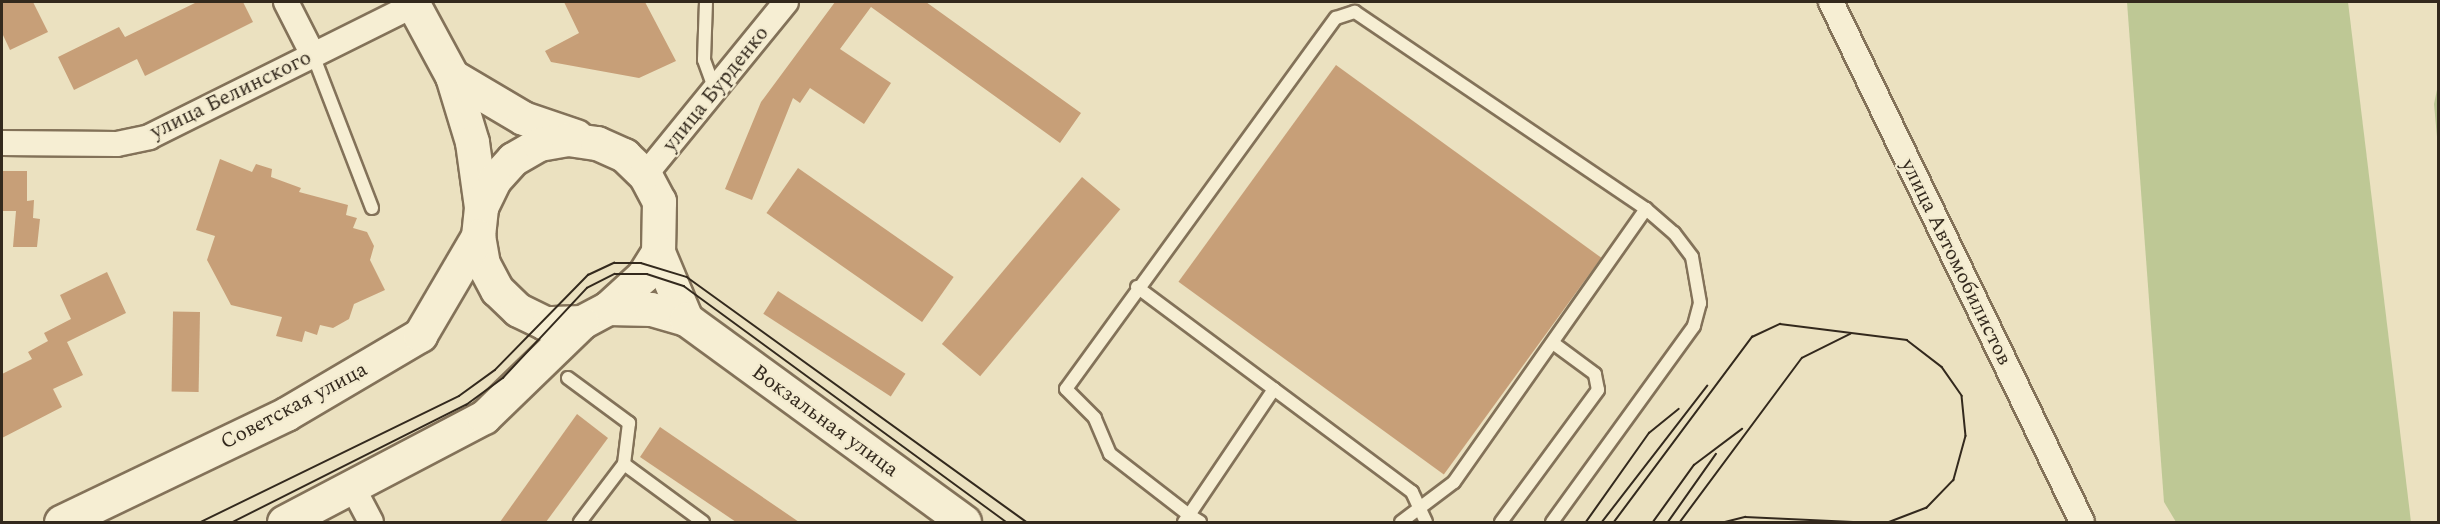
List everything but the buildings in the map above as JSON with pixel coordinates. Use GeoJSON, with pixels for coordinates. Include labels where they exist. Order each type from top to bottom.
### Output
{"type":"FeatureCollection","features":[{"type":"Feature","properties":{"kind":"main road"},"geometry":{"type":"LineString","coordinates":[[413,3],[452,76],[471,142],[483,264],[497,290],[518,310],[545,323],[595,315]]}},
{"type":"Feature","properties":{"kind":"main road"},"geometry":{"type":"LineString","coordinates":[[452,76],[523,118],[597,143]]}},
{"type":"Feature","properties":{"kind":"main road","name":"Советская улица"},"geometry":{"type":"LineString","coordinates":[[62,522],[286,414],[420,335],[479,221],[494,180],[513,159],[539,144],[568,139],[597,143],[624,155],[645,176],[659,201],[658,252]]}},
{"type":"Feature","properties":{"kind":"main road"},"geometry":{"type":"LineString","coordinates":[[284,522],[353,488],[484,417],[595,315],[643,276],[658,252]]}},
{"type":"Feature","properties":{"kind":"main road"},"geometry":{"type":"LineString","coordinates":[[658,252],[686,319]]}},
{"type":"Feature","properties":{"kind":"main road","name":"Вокзальная улица"},"geometry":{"type":"LineString","coordinates":[[595,315],[651,309],[686,319],[964,522]]}},
{"type":"Feature","properties":{"kind":"street"},"geometry":{"type":"LineString","coordinates":[[286,2],[313,55]]}},
{"type":"Feature","properties":{"kind":"street","name":"улица Бурденко"},"geometry":{"type":"LineString","coordinates":[[645,176],[716,94],[786,2]]}},
{"type":"Feature","properties":{"kind":"street","name":"улица Автомобилистов"},"geometry":{"type":"LineString","coordinates":[[1831,2],[2082,522]]}},
{"type":"Feature","properties":{"kind":"street","name":"улица Белинского"},"geometry":{"type":"LineString","coordinates":[[2,142],[117,144],[149,137],[413,3]]}},
{"type":"Feature","properties":{"kind":"street"},"geometry":{"type":"LineString","coordinates":[[353,488],[370,522]]}},
{"type":"Feature","properties":{"kind":"lane"},"geometry":{"type":"LineString","coordinates":[[706,2],[704,60],[716,94]]}},
{"type":"Feature","properties":{"kind":"lane"},"geometry":{"type":"LineString","coordinates":[[1200,522],[1186,519],[1110,454],[1095,418],[1067,396],[1137,287],[1336,18],[1345,12],[1355,12],[1646,209],[1674,233],[1692,257],[1700,303],[1694,326],[1552,522]]}},
{"type":"Feature","properties":{"kind":"lane"},"geometry":{"type":"LineString","coordinates":[[313,55],[372,208]]}},
{"type":"Feature","properties":{"kind":"lane"},"geometry":{"type":"LineString","coordinates":[[1401,522],[1454,482],[1646,209]]}},
{"type":"Feature","properties":{"kind":"lane"},"geometry":{"type":"LineString","coordinates":[[1137,287],[1412,492],[1422,507],[1426,522]]}},
{"type":"Feature","properties":{"kind":"lane"},"geometry":{"type":"LineString","coordinates":[[1501,522],[1598,390],[1595,374],[1552,343]]}},
{"type":"Feature","properties":{"kind":"lane"},"geometry":{"type":"LineString","coordinates":[[568,378],[629,423],[624,464],[580,522]]}},
{"type":"Feature","properties":{"kind":"lane"},"geometry":{"type":"LineString","coordinates":[[1186,519],[1274,389]]}},
{"type":"Feature","properties":{"kind":"lane"},"geometry":{"type":"LineString","coordinates":[[624,464],[703,522]]}},
{"type":"Feature","properties":{"kind":"green space"},"geometry":{"type":"Polygon","coordinates":[[[2127,2],[2348,2],[2411,522],[2176,522],[2164,502],[2127,2]]]}},
{"type":"Feature","properties":{"kind":"green space"},"geometry":{"type":"Polygon","coordinates":[[[2438,85],[2438,148],[2434,104],[2438,85]]]}},
{"type":"Feature","properties":{"kind":"tram line"},"geometry":{"type":"LineString","coordinates":[[201,522],[459,396],[495,370],[588,275],[614,263],[641,263],[687,277],[1027,522]]}},
{"type":"Feature","properties":{"kind":"tram line"},"geometry":{"type":"LineString","coordinates":[[233,522],[466,405],[503,378],[587,288],[615,274],[647,274],[684,286],[1007,522]]}},
{"type":"Feature","properties":{"kind":"tram line"},"geometry":{"type":"LineString","coordinates":[[1614,522],[1752,337],[1780,324],[1907,340],[1942,367],[1962,396],[1966,436],[1954,480],[1927,508],[1890,522]]}},
{"type":"Feature","properties":{"kind":"tram line"},"geometry":{"type":"LineString","coordinates":[[1680,522],[1802,358],[1850,334]]}},
{"type":"Feature","properties":{"kind":"tram line"},"geometry":{"type":"LineString","coordinates":[[1602,522],[1707,386]]}},
{"type":"Feature","properties":{"kind":"tram line"},"geometry":{"type":"LineString","coordinates":[[1586,522],[1649,433],[1679,409]]}},
{"type":"Feature","properties":{"kind":"tram line"},"geometry":{"type":"LineString","coordinates":[[1653,522],[1694,465],[1742,429]]}},
{"type":"Feature","properties":{"kind":"tram line"},"geometry":{"type":"LineString","coordinates":[[1668,522],[1716,454]]}},
{"type":"Feature","properties":{"kind":"tram line"},"geometry":{"type":"LineString","coordinates":[[1725,522],[1745,517],[1853,522]]}}]}
